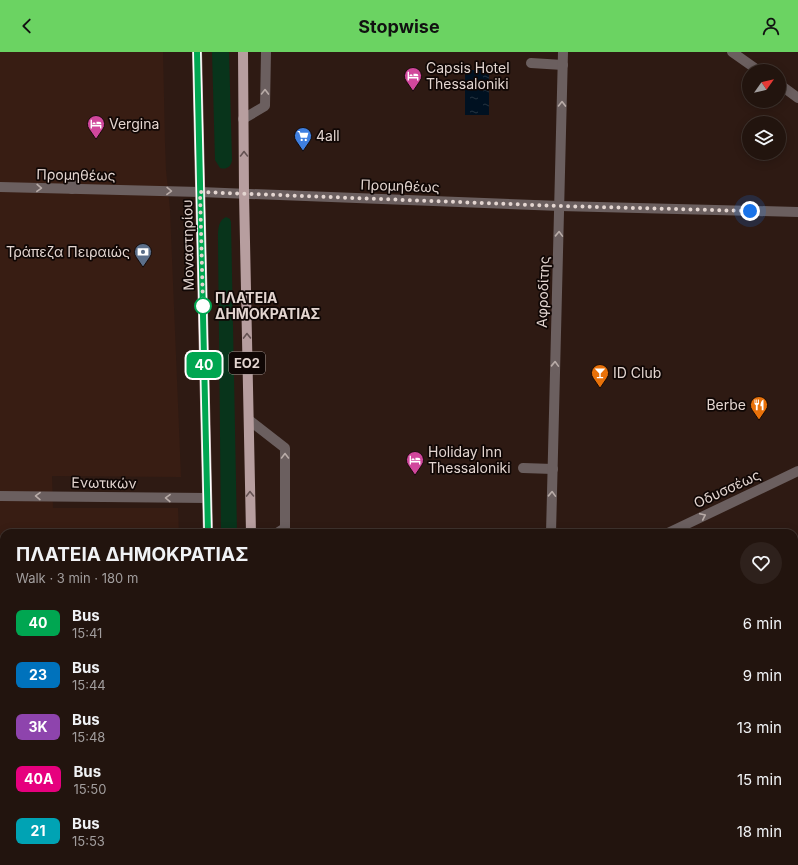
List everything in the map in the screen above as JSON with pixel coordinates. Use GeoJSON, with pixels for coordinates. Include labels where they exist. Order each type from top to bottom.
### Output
{"type":"FeatureCollection","features":[{"type":"Feature","properties":{"kind":"main road","name":"Μοναστηρίου"},"geometry":{"type":"LineString","coordinates":[[197,52],[208,529]]}},
{"type":"Feature","properties":{"kind":"main road","name":"ΕΟ2"},"geometry":{"type":"LineString","coordinates":[[243,52],[244,193],[251,529]]}},
{"type":"Feature","properties":{"kind":"street"},"geometry":{"type":"LineString","coordinates":[[243,119],[264,106],[266,52]]}},
{"type":"Feature","properties":{"kind":"street","name":"Αφροδίτης"},"geometry":{"type":"LineString","coordinates":[[551,529],[563,52]]}},
{"type":"Feature","properties":{"kind":"street"},"geometry":{"type":"LineString","coordinates":[[732,52],[749,64]]}},
{"type":"Feature","properties":{"kind":"street"},"geometry":{"type":"LineString","coordinates":[[531,63],[563,65]]}},
{"type":"Feature","properties":{"kind":"street"},"geometry":{"type":"LineString","coordinates":[[786,89],[798,98]]}},
{"type":"Feature","properties":{"kind":"street"},"geometry":{"type":"LineString","coordinates":[[72,177],[72,189]]}},
{"type":"Feature","properties":{"kind":"street","name":"Προμηθέως"},"geometry":{"type":"LineString","coordinates":[[0,187],[244,193],[560,206],[798,212]]}},
{"type":"Feature","properties":{"kind":"street"},"geometry":{"type":"LineString","coordinates":[[249,420],[285,448],[285,528],[283,529]]}},
{"type":"Feature","properties":{"kind":"street"},"geometry":{"type":"LineString","coordinates":[[523,468],[553,469]]}},
{"type":"Feature","properties":{"kind":"street","name":"Οδυσσέως"},"geometry":{"type":"LineString","coordinates":[[676,529],[798,471]]}},
{"type":"Feature","properties":{"kind":"street","name":"Ενωτικών"},"geometry":{"type":"LineString","coordinates":[[0,496],[208,498]]}},
{"type":"Feature","properties":{"kind":"shaded area"},"geometry":{"type":"Polygon","coordinates":[[[0,52],[163,52],[166,170],[170,210],[181,477],[52,476],[53,508],[178,508],[179,529],[0,529],[0,52]]]}},
{"type":"Feature","properties":{"kind":"green space"},"geometry":{"type":"Polygon","coordinates":[[[212,52],[229,52],[232,160],[229,166],[224,169],[220,168],[215,160],[212,52]]]}},
{"type":"Feature","properties":{"kind":"green space"},"geometry":{"type":"Polygon","coordinates":[[[226,217],[230,219],[231,222],[237,529],[221,529],[218,234],[221,221],[226,217]]]}},
{"type":"Feature","properties":{"kind":"water"},"geometry":{"type":"Polygon","coordinates":[[[465,70],[489,70],[489,115],[465,115],[465,70]]]}},
{"type":"Feature","properties":{"kind":"bus line","name":"40"},"geometry":{"type":"LineString","coordinates":[[197,52],[208,529]]}},
{"type":"Feature","properties":{"kind":"place","name":"Capsis Hotel Thessaloniki"},"geometry":{"type":"Point","coordinates":[413,91]}},
{"type":"Feature","properties":{"kind":"place","name":"Vergina"},"geometry":{"type":"Point","coordinates":[96,139]}},
{"type":"Feature","properties":{"kind":"place","name":"4all"},"geometry":{"type":"Point","coordinates":[303,151]}},
{"type":"Feature","properties":{"kind":"place","name":"Τράπεζα Πειραιώς"},"geometry":{"type":"Point","coordinates":[143,267]}},
{"type":"Feature","properties":{"kind":"place","name":"ΠΛΑΤΕΙΑ ΔΗΜΟΚΡΑΤΙΑΣ"},"geometry":{"type":"Point","coordinates":[203,306]}},
{"type":"Feature","properties":{"kind":"place","name":"ID Club"},"geometry":{"type":"Point","coordinates":[600,388]}},
{"type":"Feature","properties":{"kind":"place","name":"Berbe"},"geometry":{"type":"Point","coordinates":[759,420]}},
{"type":"Feature","properties":{"kind":"place","name":"Holiday Inn Thessaloniki"},"geometry":{"type":"Point","coordinates":[415,475]}},
{"type":"Feature","properties":{"kind":"route"},"geometry":{"type":"LineString","coordinates":[[203,306],[200,192],[560,206],[750,211]]}}]}
